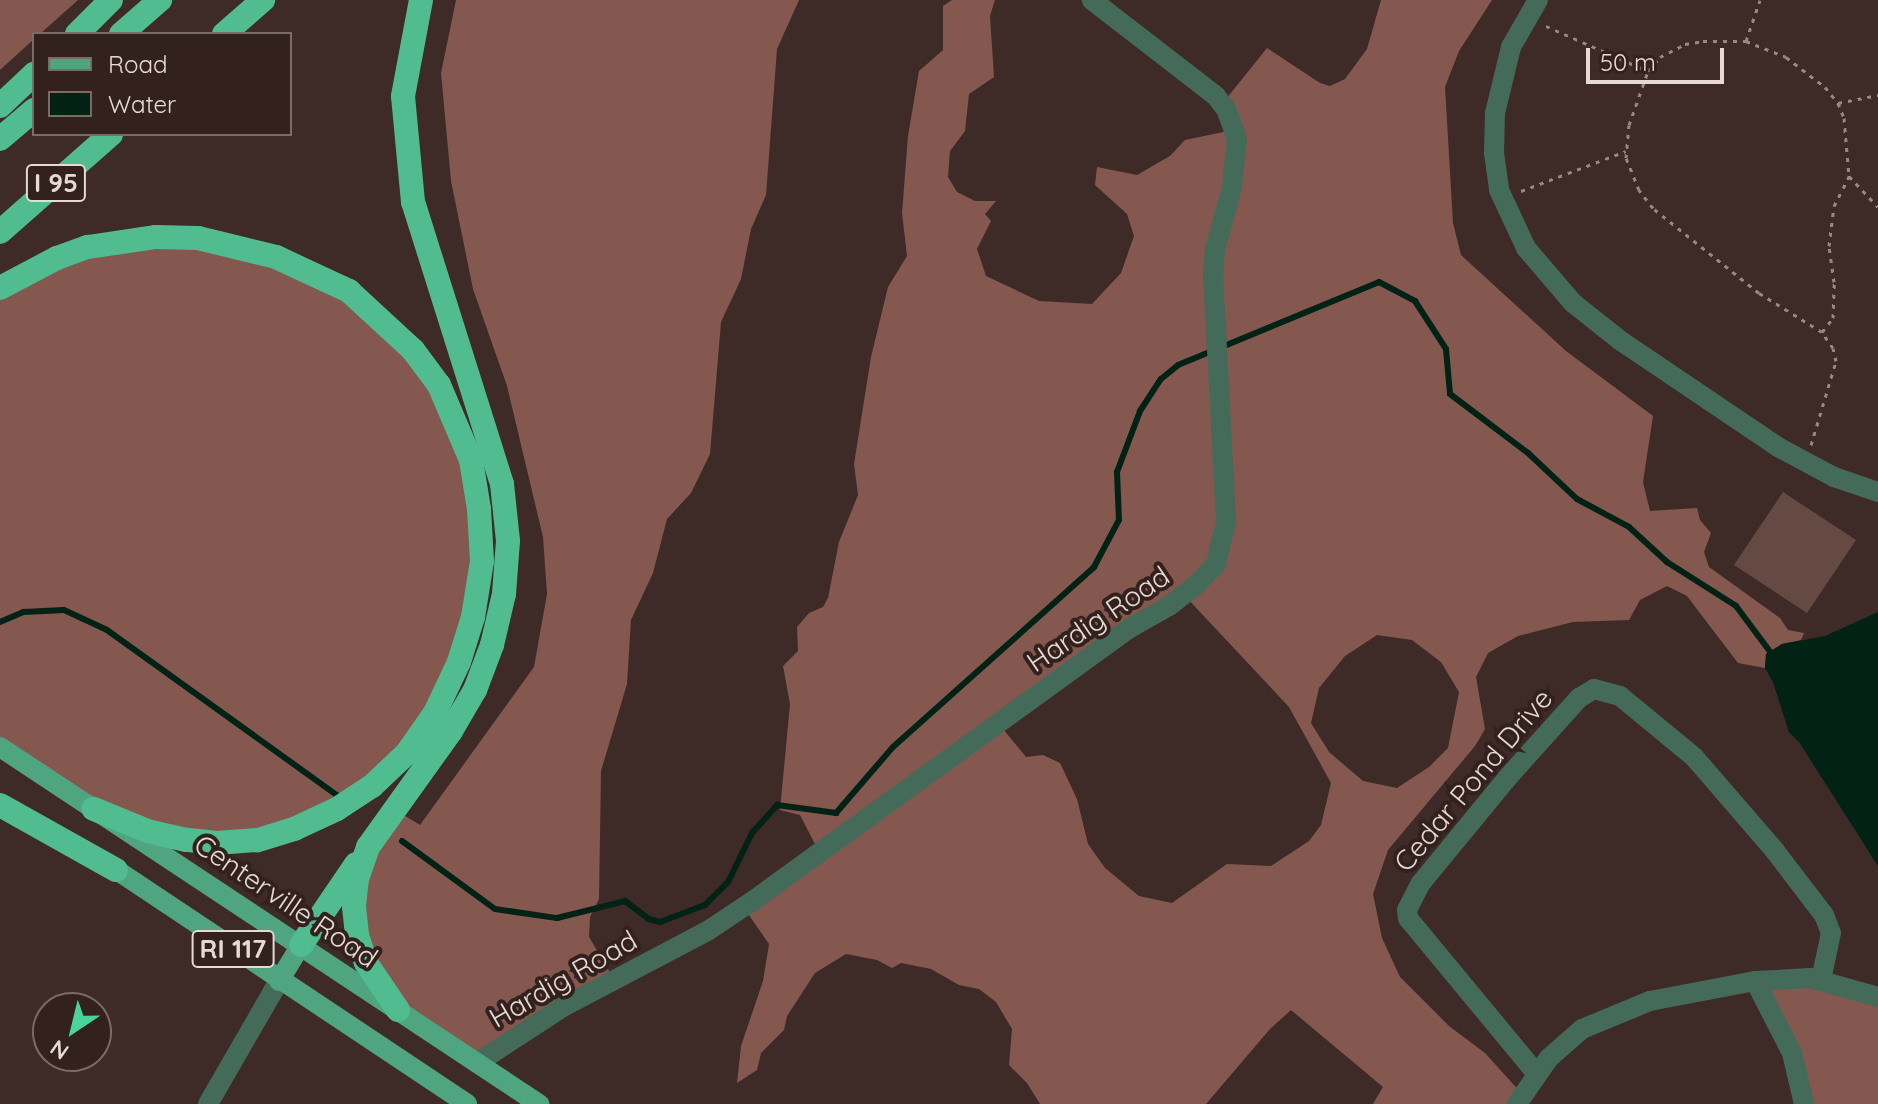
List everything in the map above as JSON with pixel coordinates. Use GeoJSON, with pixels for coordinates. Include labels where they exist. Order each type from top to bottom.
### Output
{"type":"FeatureCollection","features":[{"type":"Feature","properties":{"kind":"highway"},"geometry":{"type":"LineString","coordinates":[[79,32],[111,0]]}},
{"type":"Feature","properties":{"kind":"highway"},"geometry":{"type":"LineString","coordinates":[[123,32],[160,0]]}},
{"type":"Feature","properties":{"kind":"highway"},"geometry":{"type":"LineString","coordinates":[[226,32],[263,0]]}},
{"type":"Feature","properties":{"kind":"highway"},"geometry":{"type":"LineString","coordinates":[[301,945],[451,731],[475,690],[492,645],[504,594],[508,541],[502,484],[413,202],[403,96],[421,0]]}},
{"type":"Feature","properties":{"kind":"highway"},"geometry":{"type":"LineString","coordinates":[[0,106],[32,76]]}},
{"type":"Feature","properties":{"kind":"highway","name":"I 95"},"geometry":{"type":"LineString","coordinates":[[0,139],[32,112]]}},
{"type":"Feature","properties":{"kind":"highway","name":"I 95"},"geometry":{"type":"LineString","coordinates":[[0,232],[109,136]]}},
{"type":"Feature","properties":{"kind":"highway"},"geometry":{"type":"LineString","coordinates":[[0,288],[42,265],[88,247],[156,237],[198,238],[276,257],[349,291],[413,350],[439,385],[471,460],[479,509],[482,561],[473,617],[459,662],[435,713],[407,753],[372,786],[337,809],[294,829],[257,840],[217,843],[186,840],[150,832],[94,809]]}},
{"type":"Feature","properties":{"kind":"highway"},"geometry":{"type":"LineString","coordinates":[[0,805],[116,870]]}},
{"type":"Feature","properties":{"kind":"highway"},"geometry":{"type":"LineString","coordinates":[[368,847],[354,906],[357,935],[366,963],[398,1010]]}},
{"type":"Feature","properties":{"kind":"main road","name":"Centerville Road"},"geometry":{"type":"LineString","coordinates":[[0,747],[539,1104]]}},
{"type":"Feature","properties":{"kind":"main road","name":"RI 117"},"geometry":{"type":"LineString","coordinates":[[0,791],[279,981],[467,1104]]}},
{"type":"Feature","properties":{"kind":"main road"},"geometry":{"type":"LineString","coordinates":[[279,981],[301,945]]}},
{"type":"Feature","properties":{"kind":"street","name":"Hardig Road"},"geometry":{"type":"LineString","coordinates":[[477,1063],[563,1007],[709,930],[1118,637],[1196,585],[1216,564],[1225,535],[1219,368],[1215,340],[1215,250],[1235,170],[1237,139],[1226,109],[1208,89],[1092,0]]}},
{"type":"Feature","properties":{"kind":"street"},"geometry":{"type":"LineString","coordinates":[[1534,6],[1519,30],[1504,66],[1495,113],[1494,153],[1501,196],[1526,248],[1573,303],[1621,341],[1800,460],[1834,477],[1878,492]]}},
{"type":"Feature","properties":{"kind":"street","name":"Cedar Pond Drive"},"geometry":{"type":"LineString","coordinates":[[1536,1073],[1408,918],[1407,910],[1421,883],[1509,776],[1579,698],[1594,689],[1620,696],[1694,757],[1775,851],[1824,915],[1831,933],[1821,980]]}},
{"type":"Feature","properties":{"kind":"street"},"geometry":{"type":"LineString","coordinates":[[1517,1104],[1536,1073],[1582,1029],[1650,1001],[1755,981],[1821,980],[1878,997]]}},
{"type":"Feature","properties":{"kind":"street"},"geometry":{"type":"LineString","coordinates":[[208,1104],[279,981]]}},
{"type":"Feature","properties":{"kind":"street"},"geometry":{"type":"LineString","coordinates":[[1755,981],[1792,1053],[1804,1104]]}},
{"type":"Feature","properties":{"kind":"path"},"geometry":{"type":"LineString","coordinates":[[1746,41],[1760,0]]}},
{"type":"Feature","properties":{"kind":"path"},"geometry":{"type":"LineString","coordinates":[[1534,6],[1553,31],[1648,71]]}},
{"type":"Feature","properties":{"kind":"path"},"geometry":{"type":"LineString","coordinates":[[1800,460],[1813,440],[1836,361],[1822,332],[1759,293],[1653,208],[1639,190],[1626,151],[1629,125],[1648,71],[1660,57],[1685,44],[1717,40],[1746,41],[1786,57],[1825,87],[1838,103],[1844,118],[1849,176],[1834,206],[1830,224],[1835,300],[1833,318],[1822,332]]}},
{"type":"Feature","properties":{"kind":"path"},"geometry":{"type":"LineString","coordinates":[[1838,103],[1878,95]]}},
{"type":"Feature","properties":{"kind":"path"},"geometry":{"type":"LineString","coordinates":[[1501,196],[1626,151]]}},
{"type":"Feature","properties":{"kind":"path"},"geometry":{"type":"LineString","coordinates":[[1849,176],[1878,207]]}},
{"type":"Feature","properties":{"kind":"shaded area"},"geometry":{"type":"Polygon","coordinates":[[[0,0],[78,0],[42,32],[32,32],[32,41],[0,70],[0,0]]]}},
{"type":"Feature","properties":{"kind":"shaded area"},"geometry":{"type":"Polygon","coordinates":[[[456,0],[799,0],[777,49],[766,195],[751,229],[741,279],[721,322],[710,454],[691,493],[667,519],[653,573],[631,620],[627,684],[601,771],[599,899],[590,917],[589,937],[611,974],[467,1058],[378,979],[358,882],[402,814],[420,825],[534,667],[547,594],[543,537],[507,386],[473,289],[451,181],[441,73],[456,0]]]}},
{"type":"Feature","properties":{"kind":"shaded area"},"geometry":{"type":"Polygon","coordinates":[[[952,0],[995,0],[990,16],[994,77],[969,94],[965,131],[950,151],[948,177],[957,192],[975,201],[996,201],[985,214],[991,221],[977,249],[986,276],[1039,301],[1092,304],[1121,273],[1134,236],[1127,214],[1095,185],[1097,167],[1137,175],[1170,156],[1185,140],[1228,131],[1222,104],[1267,48],[1320,83],[1330,86],[1345,79],[1367,49],[1381,0],[1492,0],[1459,51],[1445,87],[1453,223],[1461,255],[1566,351],[1653,416],[1643,482],[1650,511],[1697,508],[1700,520],[1711,533],[1704,552],[1709,567],[1780,618],[1788,630],[1804,633],[1801,640],[1782,644],[1766,654],[1765,668],[1738,663],[1687,596],[1667,586],[1640,600],[1629,620],[1573,622],[1518,636],[1488,653],[1476,677],[1485,729],[1475,746],[1388,850],[1373,894],[1382,938],[1400,977],[1449,1026],[1485,1053],[1522,1094],[1516,1104],[1373,1104],[1383,1087],[1291,1010],[1270,1029],[1206,1104],[1040,1104],[1027,1083],[1009,1065],[1012,1029],[996,1002],[979,989],[959,985],[931,969],[901,963],[892,968],[877,960],[846,954],[815,973],[787,1016],[784,1030],[761,1053],[757,1070],[737,1083],[741,1046],[763,981],[769,944],[744,908],[817,848],[800,815],[780,810],[790,704],[783,666],[798,651],[797,627],[809,613],[823,607],[828,598],[839,542],[858,495],[854,464],[871,357],[888,287],[907,256],[902,213],[908,136],[919,71],[943,50],[943,6],[952,0]],[[1185,596],[999,724],[1026,757],[1043,755],[1060,763],[1077,799],[1088,844],[1105,868],[1139,896],[1172,903],[1227,864],[1271,866],[1309,841],[1321,825],[1331,783],[1289,707],[1185,596]],[[1377,635],[1345,656],[1319,688],[1311,723],[1329,752],[1363,781],[1397,788],[1429,767],[1448,748],[1459,692],[1441,662],[1412,640],[1377,635]]]}},
{"type":"Feature","properties":{"kind":"shaded area"},"geometry":{"type":"Polygon","coordinates":[[[156,236],[325,278],[422,365],[481,513],[461,651],[387,766],[263,838],[149,830],[0,746],[0,290],[156,236]]]}},
{"type":"Feature","properties":{"kind":"shaded area"},"geometry":{"type":"Polygon","coordinates":[[[1783,492],[1856,540],[1807,613],[1734,565],[1783,492]]]}},
{"type":"Feature","properties":{"kind":"shaded area"},"geometry":{"type":"Polygon","coordinates":[[[1778,979],[1878,1000],[1878,1104],[1804,1104],[1759,981],[1778,979]]]}},
{"type":"Feature","properties":{"kind":"water"},"geometry":{"type":"Polygon","coordinates":[[[1878,612],[1878,866],[1799,742],[1789,732],[1773,682],[1765,668],[1766,654],[1782,644],[1825,636],[1878,612]]]}},
{"type":"Feature","properties":{"kind":"waterway"},"geometry":{"type":"LineString","coordinates":[[402,841],[495,909],[557,918],[625,901],[649,919],[660,922],[705,905],[728,882],[752,833],[777,805],[836,813],[893,747],[1094,567],[1119,520],[1117,472],[1140,411],[1161,379],[1178,365],[1379,282],[1415,301],[1446,349],[1450,394],[1528,453],[1577,499],[1629,527],[1667,562],[1736,606],[1771,653]]}},
{"type":"Feature","properties":{"kind":"waterway"},"geometry":{"type":"LineString","coordinates":[[0,622],[24,612],[64,610],[107,630],[337,795]]}}]}
